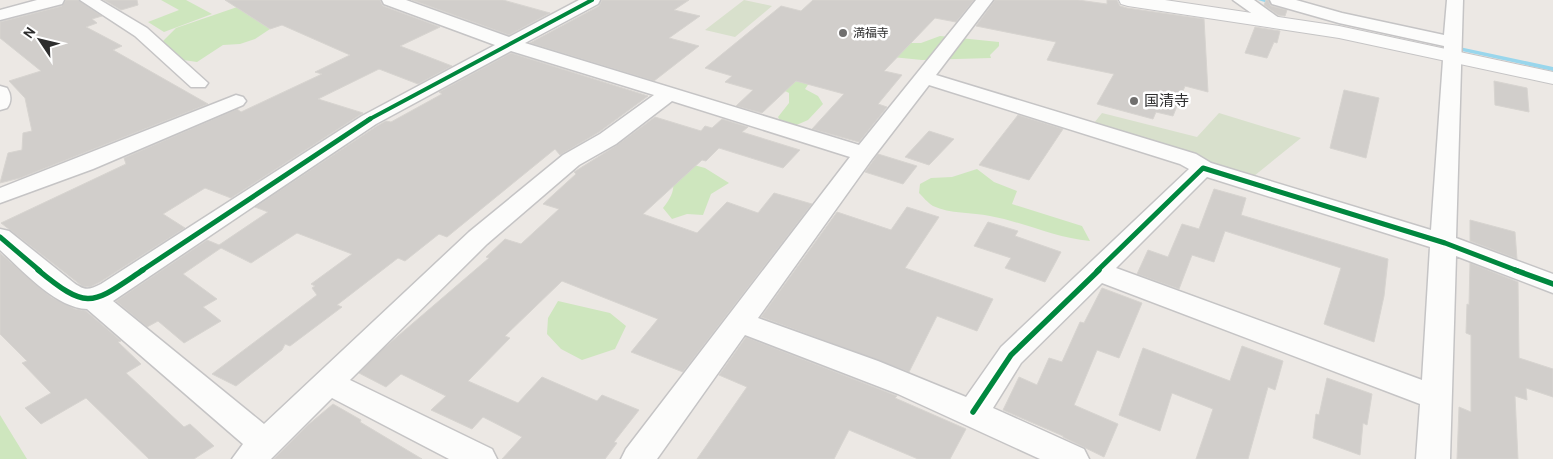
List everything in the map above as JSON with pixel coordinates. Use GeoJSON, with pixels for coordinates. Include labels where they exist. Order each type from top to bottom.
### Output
{"type":"FeatureCollection","features":[{"type":"Feature","properties":{"kind":"street"},"geometry":{"type":"LineString","coordinates":[[0,15],[56,0]]}},
{"type":"Feature","properties":{"kind":"street"},"geometry":{"type":"LineString","coordinates":[[88,0],[142,32],[198,83]]}},
{"type":"Feature","properties":{"kind":"street"},"geometry":{"type":"LineString","coordinates":[[390,0],[512,45],[667,95],[864,154]]}},
{"type":"Feature","properties":{"kind":"street"},"geometry":{"type":"LineString","coordinates":[[0,237],[79,299],[93,299],[111,291],[369,120],[512,45],[592,0]]}},
{"type":"Feature","properties":{"kind":"street"},"geometry":{"type":"LineString","coordinates":[[638,459],[741,323],[864,154],[985,0]]}},
{"type":"Feature","properties":{"kind":"street"},"geometry":{"type":"LineString","coordinates":[[1128,0],[1452,49]]}},
{"type":"Feature","properties":{"kind":"street"},"geometry":{"type":"LineString","coordinates":[[1241,0],[1252,5],[1274,21]]}},
{"type":"Feature","properties":{"kind":"street"},"geometry":{"type":"LineString","coordinates":[[1278,0],[1553,78]]}},
{"type":"Feature","properties":{"kind":"street"},"geometry":{"type":"LineString","coordinates":[[1434,459],[1455,0]]}},
{"type":"Feature","properties":{"kind":"street"},"geometry":{"type":"LineString","coordinates":[[924,77],[1188,159],[1203,168],[1445,242],[1553,284]]}},
{"type":"Feature","properties":{"kind":"street"},"geometry":{"type":"LineString","coordinates":[[0,92],[0,104]]}},
{"type":"Feature","properties":{"kind":"street"},"geometry":{"type":"LineString","coordinates":[[93,299],[258,451],[478,238],[571,160],[608,139],[667,95]]}},
{"type":"Feature","properties":{"kind":"street"},"geometry":{"type":"LineString","coordinates":[[0,196],[85,164],[236,101]]}},
{"type":"Feature","properties":{"kind":"street"},"geometry":{"type":"LineString","coordinates":[[973,412],[1010,355],[1203,168]]}},
{"type":"Feature","properties":{"kind":"street"},"geometry":{"type":"LineString","coordinates":[[1097,271],[1437,398]]}},
{"type":"Feature","properties":{"kind":"street"},"geometry":{"type":"LineString","coordinates":[[741,323],[875,371],[973,412],[1072,459]]}},
{"type":"Feature","properties":{"kind":"street"},"geometry":{"type":"LineString","coordinates":[[330,383],[480,459]]}},
{"type":"Feature","properties":{"kind":"green space"},"geometry":{"type":"Polygon","coordinates":[[[161,0],[186,0],[212,14],[164,32],[148,22],[179,10],[161,0]]]}},
{"type":"Feature","properties":{"kind":"green space"},"geometry":{"type":"Polygon","coordinates":[[[744,0],[772,6],[735,37],[705,30],[744,0]]]}},
{"type":"Feature","properties":{"kind":"green space"},"geometry":{"type":"Polygon","coordinates":[[[246,4],[323,26],[297,32],[292,22],[261,23],[270,29],[255,39],[240,44],[223,45],[197,62],[170,58],[162,42],[176,28],[246,4]]]}},
{"type":"Feature","properties":{"kind":"green space"},"geometry":{"type":"Polygon","coordinates":[[[940,36],[999,42],[999,46],[990,55],[991,58],[922,60],[892,57],[900,43],[921,43],[940,36]]]}},
{"type":"Feature","properties":{"kind":"green space"},"geometry":{"type":"Polygon","coordinates":[[[816,73],[805,89],[818,96],[823,104],[808,120],[785,130],[778,117],[789,103],[789,93],[777,87],[816,73]]]}},
{"type":"Feature","properties":{"kind":"green space"},"geometry":{"type":"Polygon","coordinates":[[[1102,113],[1197,137],[1219,113],[1301,138],[1254,176],[1090,128],[1102,113]]]}},
{"type":"Feature","properties":{"kind":"green space"},"geometry":{"type":"Polygon","coordinates":[[[668,158],[705,168],[729,183],[711,194],[703,215],[687,214],[672,219],[663,208],[673,190],[673,179],[668,158]]]}},
{"type":"Feature","properties":{"kind":"green space"},"geometry":{"type":"Polygon","coordinates":[[[977,169],[994,182],[1017,191],[1012,204],[1082,226],[1090,241],[1064,237],[1003,219],[940,209],[931,205],[919,193],[920,184],[931,178],[952,177],[977,169]]]}},
{"type":"Feature","properties":{"kind":"green space"},"geometry":{"type":"Polygon","coordinates":[[[558,301],[610,313],[626,326],[615,349],[582,360],[561,349],[547,334],[548,318],[558,301]]]}},
{"type":"Feature","properties":{"kind":"green space"},"geometry":{"type":"Polygon","coordinates":[[[0,415],[27,459],[0,459],[0,415]]]}},
{"type":"Feature","properties":{"kind":"building"},"geometry":{"type":"Polygon","coordinates":[[[66,0],[78,0],[102,16],[92,19],[97,23],[86,27],[122,46],[113,50],[208,104],[20,178],[0,183],[8,153],[22,150],[23,133],[32,131],[25,98],[9,81],[41,71],[0,38],[0,22],[62,6],[66,0]]]}},
{"type":"Feature","properties":{"kind":"building"},"geometry":{"type":"Polygon","coordinates":[[[104,0],[137,0],[138,5],[121,10],[104,0]]]}},
{"type":"Feature","properties":{"kind":"building"},"geometry":{"type":"Polygon","coordinates":[[[225,0],[380,0],[383,6],[440,27],[400,46],[452,66],[418,84],[379,69],[318,99],[363,113],[231,198],[205,188],[163,214],[185,228],[100,282],[90,287],[82,286],[1,223],[126,164],[124,158],[237,109],[241,112],[322,74],[315,72],[350,55],[282,25],[270,29],[225,0]]]}},
{"type":"Feature","properties":{"kind":"building"},"geometry":{"type":"Polygon","coordinates":[[[412,0],[503,0],[550,13],[509,35],[412,0]]]}},
{"type":"Feature","properties":{"kind":"building"},"geometry":{"type":"Polygon","coordinates":[[[602,0],[689,0],[674,10],[700,16],[669,38],[699,46],[654,81],[530,43],[599,6],[602,0]]]}},
{"type":"Feature","properties":{"kind":"building"},"geometry":{"type":"Polygon","coordinates":[[[813,0],[974,0],[956,22],[935,18],[884,71],[902,75],[878,104],[887,107],[859,142],[812,129],[844,94],[796,81],[762,113],[736,106],[753,90],[725,82],[732,76],[705,68],[781,6],[801,11],[813,0]]]}},
{"type":"Feature","properties":{"kind":"building"},"geometry":{"type":"Polygon","coordinates":[[[995,0],[1078,0],[1107,4],[1107,0],[1117,0],[1120,6],[1127,8],[1204,19],[1208,92],[1185,86],[1173,116],[1156,112],[1153,119],[1097,104],[1114,74],[1047,60],[1056,42],[976,26],[995,0]]]}},
{"type":"Feature","properties":{"kind":"building"},"geometry":{"type":"Polygon","coordinates":[[[1266,0],[1268,0],[1271,6],[1287,10],[1285,16],[1278,15],[1264,5],[1266,0]]]}},
{"type":"Feature","properties":{"kind":"building"},"geometry":{"type":"Polygon","coordinates":[[[1255,27],[1280,31],[1277,43],[1274,42],[1267,58],[1245,53],[1255,27]]]}},
{"type":"Feature","properties":{"kind":"building"},"geometry":{"type":"Polygon","coordinates":[[[511,53],[648,96],[599,132],[560,155],[555,149],[447,237],[439,234],[405,261],[398,258],[337,305],[342,307],[290,346],[285,344],[282,350],[236,386],[212,374],[317,295],[312,288],[315,286],[311,284],[352,254],[297,233],[251,263],[221,248],[183,274],[217,299],[203,307],[221,321],[184,343],[158,321],[147,327],[116,301],[207,240],[219,245],[268,212],[255,207],[377,126],[386,121],[391,122],[442,94],[439,92],[511,53]]]}},
{"type":"Feature","properties":{"kind":"building"},"geometry":{"type":"Polygon","coordinates":[[[1494,81],[1527,88],[1529,112],[1495,105],[1494,81]]]}},
{"type":"Feature","properties":{"kind":"building"},"geometry":{"type":"Polygon","coordinates":[[[1344,90],[1379,98],[1366,158],[1330,148],[1344,90]]]}},
{"type":"Feature","properties":{"kind":"building"},"geometry":{"type":"Polygon","coordinates":[[[1018,115],[1063,129],[1029,180],[979,165],[1018,115]]]}},
{"type":"Feature","properties":{"kind":"building"},"geometry":{"type":"Polygon","coordinates":[[[655,117],[701,131],[705,126],[712,128],[722,119],[748,127],[742,132],[800,150],[783,168],[719,148],[706,161],[702,160],[643,214],[697,233],[727,202],[758,213],[774,193],[812,204],[683,372],[631,352],[658,319],[562,281],[505,336],[510,338],[468,381],[518,403],[542,377],[597,401],[602,395],[639,410],[614,442],[617,443],[605,459],[502,459],[522,437],[483,417],[472,429],[431,410],[446,396],[401,374],[386,387],[359,373],[384,348],[489,258],[486,257],[505,239],[521,244],[559,209],[543,204],[576,174],[574,172],[617,145],[655,117]]]}},
{"type":"Feature","properties":{"kind":"building"},"geometry":{"type":"Polygon","coordinates":[[[929,131],[954,139],[929,165],[905,157],[929,131]]]}},
{"type":"Feature","properties":{"kind":"building"},"geometry":{"type":"Polygon","coordinates":[[[878,154],[917,166],[903,184],[865,172],[878,154]]]}},
{"type":"Feature","properties":{"kind":"building"},"geometry":{"type":"Polygon","coordinates":[[[1214,189],[1246,198],[1241,215],[1388,259],[1384,296],[1374,342],[1324,324],[1341,268],[1225,231],[1214,262],[1192,255],[1179,289],[1137,274],[1148,250],[1168,257],[1182,224],[1199,229],[1214,189]]]}},
{"type":"Feature","properties":{"kind":"building"},"geometry":{"type":"Polygon","coordinates":[[[907,207],[939,217],[905,268],[993,299],[977,331],[937,316],[909,372],[761,317],[837,212],[891,230],[907,207]]]}},
{"type":"Feature","properties":{"kind":"building"},"geometry":{"type":"Polygon","coordinates":[[[1470,220],[1515,232],[1517,259],[1470,241],[1470,220]]]}},
{"type":"Feature","properties":{"kind":"building"},"geometry":{"type":"Polygon","coordinates":[[[988,222],[1018,231],[1015,236],[1061,252],[1045,282],[1005,268],[1011,258],[974,246],[988,222]]]}},
{"type":"Feature","properties":{"kind":"building"},"geometry":{"type":"Polygon","coordinates":[[[0,253],[51,297],[75,309],[86,311],[121,341],[118,342],[141,364],[126,373],[184,427],[190,424],[214,446],[194,459],[149,459],[86,398],[41,424],[25,408],[51,393],[22,363],[27,361],[0,334],[0,253]]]}},
{"type":"Feature","properties":{"kind":"building"},"geometry":{"type":"Polygon","coordinates":[[[1470,263],[1518,282],[1519,358],[1553,369],[1553,397],[1526,388],[1527,400],[1515,396],[1518,459],[1457,459],[1459,407],[1471,412],[1471,335],[1466,333],[1470,263]]]}},
{"type":"Feature","properties":{"kind":"building"},"geometry":{"type":"Polygon","coordinates":[[[1102,288],[1142,303],[1119,358],[1097,350],[1074,405],[1118,424],[1104,457],[1063,436],[1003,410],[1019,377],[1037,385],[1049,358],[1062,362],[1080,322],[1084,323],[1102,288]]]}},
{"type":"Feature","properties":{"kind":"building"},"geometry":{"type":"Polygon","coordinates":[[[746,337],[897,396],[895,398],[966,429],[950,459],[918,459],[849,430],[834,459],[697,459],[747,387],[719,375],[746,337]]]}},
{"type":"Feature","properties":{"kind":"building"},"geometry":{"type":"Polygon","coordinates":[[[1242,346],[1283,361],[1275,390],[1268,387],[1248,459],[1196,459],[1213,409],[1172,393],[1160,431],[1119,415],[1143,348],[1230,381],[1242,346]]]}},
{"type":"Feature","properties":{"kind":"building"},"geometry":{"type":"Polygon","coordinates":[[[1327,378],[1372,394],[1367,425],[1363,423],[1360,455],[1313,438],[1316,414],[1319,415],[1327,378]]]}},
{"type":"Feature","properties":{"kind":"building"},"geometry":{"type":"Polygon","coordinates":[[[333,404],[422,459],[274,459],[308,425],[333,404]]]}},
{"type":"Feature","properties":{"kind":"waterway"},"geometry":{"type":"LineString","coordinates":[[1261,0],[1344,24]]}},
{"type":"Feature","properties":{"kind":"waterway"},"geometry":{"type":"LineString","coordinates":[[1450,47],[1553,69]]}},
{"type":"Feature","properties":{"kind":"cycle path"},"geometry":{"type":"LineString","coordinates":[[0,237],[64,290],[74,296],[81,299],[100,296],[111,291],[369,120],[592,0]]}},
{"type":"Feature","properties":{"kind":"cycle path"},"geometry":{"type":"LineString","coordinates":[[973,412],[1011,355],[1203,168],[1445,243],[1553,284]]}},
{"type":"Feature","properties":{"kind":"place","name":"満福寺"},"geometry":{"type":"Point","coordinates":[843,33]}},
{"type":"Feature","properties":{"kind":"place","name":"国清寺"},"geometry":{"type":"Point","coordinates":[1134,101]}}]}
